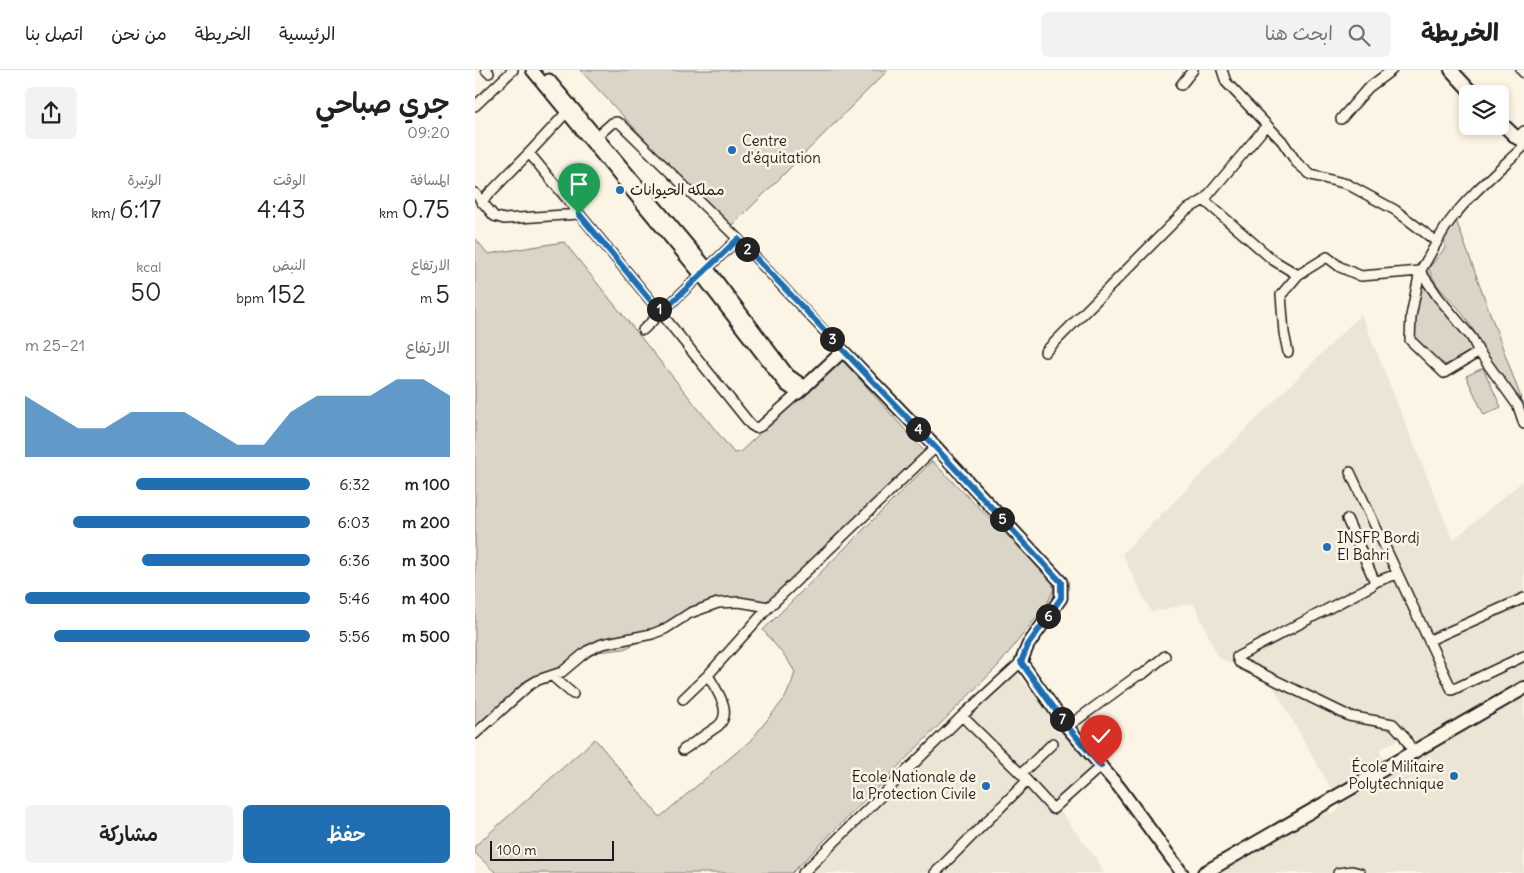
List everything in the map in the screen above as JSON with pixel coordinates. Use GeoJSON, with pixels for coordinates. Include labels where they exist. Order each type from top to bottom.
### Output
{"type":"FeatureCollection","features":[{"type":"Feature","properties":{"kind":"main road"},"geometry":{"type":"LineString","coordinates":[[1451,70],[1465,85]]}},
{"type":"Feature","properties":{"kind":"main road"},"geometry":{"type":"LineString","coordinates":[[1509,129],[1522,139]]}},
{"type":"Feature","properties":{"kind":"main road"},"geometry":{"type":"LineString","coordinates":[[1204,873],[1524,688]]}},
{"type":"Feature","properties":{"kind":"street"},"geometry":{"type":"LineString","coordinates":[[475,106],[513,70]]}},
{"type":"Feature","properties":{"kind":"street"},"geometry":{"type":"LineString","coordinates":[[532,70],[566,113],[594,139]]}},
{"type":"Feature","properties":{"kind":"street"},"geometry":{"type":"LineString","coordinates":[[540,70],[594,139],[802,390]]}},
{"type":"Feature","properties":{"kind":"street"},"geometry":{"type":"LineString","coordinates":[[1181,85],[1193,70]]}},
{"type":"Feature","properties":{"kind":"street"},"geometry":{"type":"LineString","coordinates":[[1222,70],[1226,82],[1282,141],[1297,163],[1311,175],[1347,184],[1395,210],[1437,242]]}},
{"type":"Feature","properties":{"kind":"street"},"geometry":{"type":"LineString","coordinates":[[1341,119],[1368,88],[1391,70]]}},
{"type":"Feature","properties":{"kind":"street"},"geometry":{"type":"LineString","coordinates":[[1521,70],[1524,73]]}},
{"type":"Feature","properties":{"kind":"street"},"geometry":{"type":"LineString","coordinates":[[481,202],[566,113]]}},
{"type":"Feature","properties":{"kind":"street"},"geometry":{"type":"LineString","coordinates":[[594,139],[612,123],[619,122],[738,239],[1061,582],[1061,598],[1028,645],[1021,662],[962,716],[803,873]]}},
{"type":"Feature","properties":{"kind":"street"},"geometry":{"type":"LineString","coordinates":[[1045,352],[1186,210],[1204,200],[1267,125]]}},
{"type":"Feature","properties":{"kind":"street"},"geometry":{"type":"LineString","coordinates":[[1479,352],[1444,373],[1410,340],[1411,316],[1420,271],[1449,222],[1522,139]]}},
{"type":"Feature","properties":{"kind":"street"},"geometry":{"type":"LineString","coordinates":[[529,153],[753,427],[761,426],[843,351]]}},
{"type":"Feature","properties":{"kind":"street"},"geometry":{"type":"LineString","coordinates":[[475,193],[494,216],[503,219],[579,214]]}},
{"type":"Feature","properties":{"kind":"street"},"geometry":{"type":"LineString","coordinates":[[1204,200],[1273,260],[1298,276]]}},
{"type":"Feature","properties":{"kind":"street"},"geometry":{"type":"LineString","coordinates":[[643,330],[738,239]]}},
{"type":"Feature","properties":{"kind":"street"},"geometry":{"type":"LineString","coordinates":[[1288,352],[1284,333],[1281,295],[1298,276],[1327,257],[1341,267],[1361,276],[1420,271]]}},
{"type":"Feature","properties":{"kind":"street"},"geometry":{"type":"LineString","coordinates":[[1420,271],[1438,297],[1472,338],[1479,352],[1518,406],[1524,424]]}},
{"type":"Feature","properties":{"kind":"street"},"geometry":{"type":"LineString","coordinates":[[683,699],[708,675],[769,607],[935,447]]}},
{"type":"Feature","properties":{"kind":"street"},"geometry":{"type":"LineString","coordinates":[[1350,472],[1452,690],[1524,656]]}},
{"type":"Feature","properties":{"kind":"street"},"geometry":{"type":"LineString","coordinates":[[1347,519],[1375,582]]}},
{"type":"Feature","properties":{"kind":"street"},"geometry":{"type":"LineString","coordinates":[[1397,574],[1375,582],[1237,657],[1239,662],[1349,716],[1393,724],[1404,736],[1413,752]]}},
{"type":"Feature","properties":{"kind":"street"},"geometry":{"type":"LineString","coordinates":[[1430,640],[1523,598]]}},
{"type":"Feature","properties":{"kind":"street"},"geometry":{"type":"LineString","coordinates":[[475,734],[528,686],[538,680],[562,672],[587,651],[602,644],[652,634],[665,629],[690,613],[718,603],[739,602],[769,607]]}},
{"type":"Feature","properties":{"kind":"street"},"geometry":{"type":"LineString","coordinates":[[1067,726],[1137,676],[1143,674],[1165,656]]}},
{"type":"Feature","properties":{"kind":"street"},"geometry":{"type":"LineString","coordinates":[[1021,662],[1067,726],[1119,787],[1182,873]]}},
{"type":"Feature","properties":{"kind":"street"},"geometry":{"type":"LineString","coordinates":[[683,750],[718,726],[724,717],[725,710],[708,675]]}},
{"type":"Feature","properties":{"kind":"street"},"geometry":{"type":"LineString","coordinates":[[552,676],[573,694]]}},
{"type":"Feature","properties":{"kind":"street"},"geometry":{"type":"LineString","coordinates":[[962,716],[1021,774],[1053,809],[1101,766]]}},
{"type":"Feature","properties":{"kind":"street"},"geometry":{"type":"LineString","coordinates":[[1021,774],[1053,743]]}},
{"type":"Feature","properties":{"kind":"street"},"geometry":{"type":"LineString","coordinates":[[935,873],[1027,781]]}},
{"type":"Feature","properties":{"kind":"street"},"geometry":{"type":"LineString","coordinates":[[1339,873],[1352,871],[1360,873]]}},
{"type":"Feature","properties":{"kind":"shaded area","name":"Centre d'équitation"},"geometry":{"type":"Polygon","coordinates":[[[580,70],[888,70],[729,229],[580,70]]]}},
{"type":"Feature","properties":{"kind":"shaded area"},"geometry":{"type":"Polygon","coordinates":[[[1456,220],[1521,398],[1519,400],[1483,350],[1466,318],[1441,290],[1431,274],[1429,268],[1445,248],[1445,236],[1456,220]]]}},
{"type":"Feature","properties":{"kind":"shaded area"},"geometry":{"type":"Polygon","coordinates":[[[475,238],[488,254],[564,242],[734,453],[740,452],[841,358],[924,451],[768,604],[737,598],[699,613],[624,649],[597,652],[586,659],[545,675],[475,733],[475,238]]]}},
{"type":"Feature","properties":{"kind":"shaded area"},"geometry":{"type":"Polygon","coordinates":[[[1419,283],[1421,283],[1474,349],[1446,365],[1422,348],[1413,333],[1419,283]]]}},
{"type":"Feature","properties":{"kind":"shaded area","name":"INSFP Bordj El Bahri"},"geometry":{"type":"Polygon","coordinates":[[[1361,314],[1453,540],[1524,480],[1524,682],[1418,743],[1410,733],[1379,750],[1385,763],[1333,792],[1273,686],[1218,657],[1194,603],[1151,612],[1122,554],[1361,314]]]}},
{"type":"Feature","properties":{"kind":"shaded area"},"geometry":{"type":"Polygon","coordinates":[[[1483,368],[1501,407],[1484,415],[1466,376],[1483,368]]]}},
{"type":"Feature","properties":{"kind":"shaded area"},"geometry":{"type":"Polygon","coordinates":[[[932,461],[1045,573],[1052,581],[1054,589],[1047,604],[998,666],[792,873],[496,873],[475,853],[475,846],[595,739],[660,817],[751,740],[785,698],[795,672],[787,659],[763,630],[932,461]]]}},
{"type":"Feature","properties":{"kind":"shaded area","name":"Ecole Nationale de la Protection Civile"},"geometry":{"type":"Polygon","coordinates":[[[1015,671],[1094,769],[1055,804],[1094,856],[1104,873],[809,873],[1015,671]]]}},
{"type":"Feature","properties":{"kind":"shaded area","name":"École Militaire Polytechnique"},"geometry":{"type":"Polygon","coordinates":[[[1524,694],[1524,873],[1216,873],[1326,808],[1332,814],[1339,809],[1340,803],[1524,694]]]}},
{"type":"Feature","properties":{"kind":"place","name":"Centre d'équitation"},"geometry":{"type":"Point","coordinates":[732,150]}},
{"type":"Feature","properties":{"kind":"place","name":"مملكه الحيوانات"},"geometry":{"type":"Point","coordinates":[620,190]}},
{"type":"Feature","properties":{"kind":"place","name":"INSFP Bordj El Bahri"},"geometry":{"type":"Point","coordinates":[1327,547]}},
{"type":"Feature","properties":{"kind":"place","name":"École Militaire Polytechnique"},"geometry":{"type":"Point","coordinates":[1454,776]}},
{"type":"Feature","properties":{"kind":"place","name":"Ecole Nationale de la Protection Civile"},"geometry":{"type":"Point","coordinates":[986,786]}},
{"type":"Feature","properties":{"kind":"route"},"geometry":{"type":"LineString","coordinates":[[579,214],[661,313],[738,239],[935,447],[1061,582],[1061,598],[1028,645],[1021,662],[1067,726],[1101,766]]}}]}
